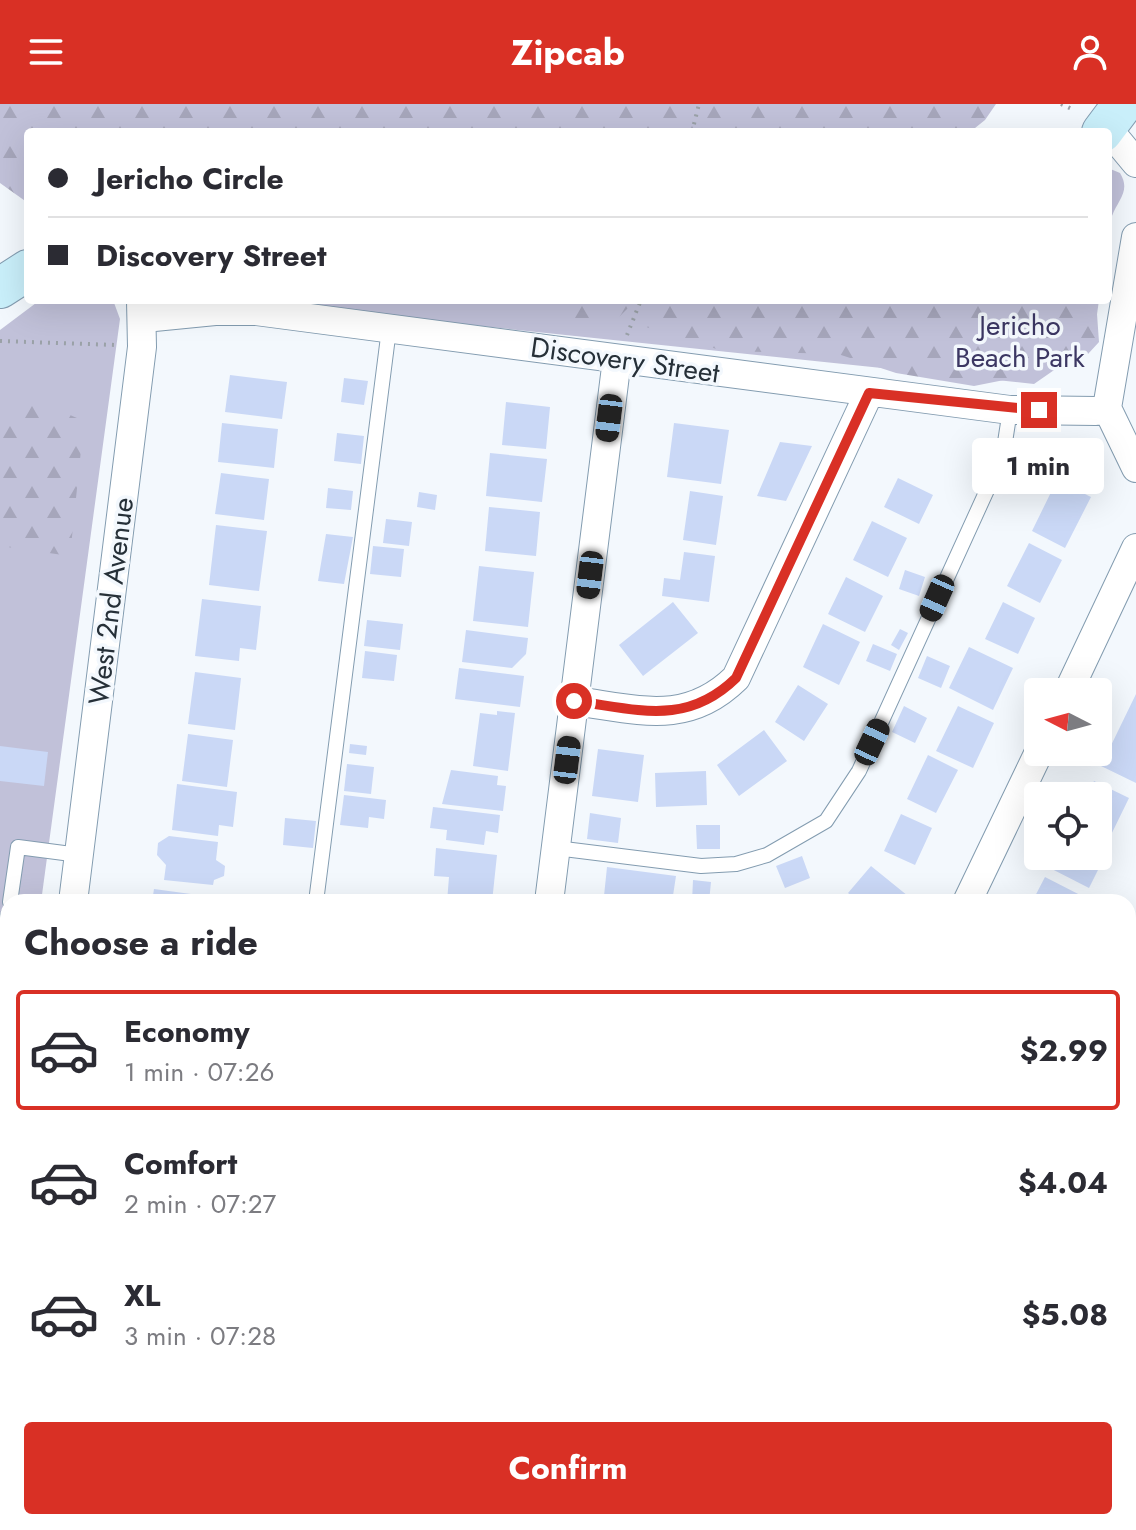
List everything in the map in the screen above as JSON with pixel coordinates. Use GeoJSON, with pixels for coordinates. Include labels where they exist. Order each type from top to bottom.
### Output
{"type":"FeatureCollection","features":[{"type":"Feature","properties":{"kind":"street"},"geometry":{"type":"LineString","coordinates":[[1112,132],[1136,163]]}},
{"type":"Feature","properties":{"kind":"street"},"geometry":{"type":"LineString","coordinates":[[1136,237],[1107,408],[1136,468]]}},
{"type":"Feature","properties":{"kind":"street"},"geometry":{"type":"LineString","coordinates":[[0,288],[24,273]]}},
{"type":"Feature","properties":{"kind":"street","name":"Discovery Street"},"geometry":{"type":"LineString","coordinates":[[142,309],[256,311],[1010,410],[1096,411],[1107,408]]}},
{"type":"Feature","properties":{"kind":"street","name":"West 2nd Avenue"},"geometry":{"type":"LineString","coordinates":[[74,894],[142,309]]}},
{"type":"Feature","properties":{"kind":"street"},"geometry":{"type":"LineString","coordinates":[[550,894],[617,359]]}},
{"type":"Feature","properties":{"kind":"street"},"geometry":{"type":"LineString","coordinates":[[574,701],[660,712],[680,710],[698,707],[717,697],[736,678],[869,393]]}},
{"type":"Feature","properties":{"kind":"street"},"geometry":{"type":"LineString","coordinates":[[1075,678],[1136,548]]}},
{"type":"Feature","properties":{"kind":"street"},"geometry":{"type":"LineString","coordinates":[[971,894],[1032,766]]}},
{"type":"Feature","properties":{"kind":"lane"},"geometry":{"type":"LineString","coordinates":[[317,894],[389,329]]}},
{"type":"Feature","properties":{"kind":"lane"},"geometry":{"type":"LineString","coordinates":[[556,848],[701,866],[736,864],[767,855],[826,821],[859,771],[1003,455],[1010,410]]}},
{"type":"Feature","properties":{"kind":"lane"},"geometry":{"type":"LineString","coordinates":[[11,894],[18,847],[79,855]]}},
{"type":"Feature","properties":{"kind":"path"},"geometry":{"type":"LineString","coordinates":[[693,128],[699,104]]}},
{"type":"Feature","properties":{"kind":"path"},"geometry":{"type":"LineString","coordinates":[[1061,104],[1101,118]]}},
{"type":"Feature","properties":{"kind":"path"},"geometry":{"type":"LineString","coordinates":[[617,359],[639,304]]}},
{"type":"Feature","properties":{"kind":"path"},"geometry":{"type":"LineString","coordinates":[[0,341],[116,345]]}},
{"type":"Feature","properties":{"kind":"green space"},"geometry":{"type":"Polygon","coordinates":[[[0,104],[996,104],[975,128],[24,128],[24,200],[0,183],[0,104]]]}},
{"type":"Feature","properties":{"kind":"green space"},"geometry":{"type":"Polygon","coordinates":[[[1112,170],[1120,173],[1124,185],[1112,217],[1112,170]]]}},
{"type":"Feature","properties":{"kind":"green space"},"geometry":{"type":"Polygon","coordinates":[[[35,304],[114,304],[120,319],[42,894],[0,894],[0,330],[35,304]]]}},
{"type":"Feature","properties":{"kind":"green space","name":"Jericho Beach Park"},"geometry":{"type":"Polygon","coordinates":[[[270,304],[1098,304],[1093,343],[1034,384],[270,304]]]}},
{"type":"Feature","properties":{"kind":"green space"},"geometry":{"type":"Polygon","coordinates":[[[444,304],[497,304],[479,308],[444,304]]]}},
{"type":"Feature","properties":{"kind":"green space","name":"Jericho Beach Park"},"geometry":{"type":"Polygon","coordinates":[[[538,304],[1096,304],[1099,342],[1088,354],[1060,352],[1034,374],[974,386],[896,373],[838,354],[723,351],[646,327],[631,305],[609,327],[573,319],[538,304]]]}},
{"type":"Feature","properties":{"kind":"green space"},"geometry":{"type":"Polygon","coordinates":[[[28,397],[84,421],[70,556],[0,546],[0,408],[28,397]]]}},
{"type":"Feature","properties":{"kind":"building"},"geometry":{"type":"Polygon","coordinates":[[[230,375],[287,382],[282,419],[225,412],[230,375]]]}},
{"type":"Feature","properties":{"kind":"building"},"geometry":{"type":"Polygon","coordinates":[[[344,378],[368,381],[364,405],[341,402],[344,378]]]}},
{"type":"Feature","properties":{"kind":"building"},"geometry":{"type":"Polygon","coordinates":[[[506,402],[550,407],[546,449],[502,445],[506,402]]]}},
{"type":"Feature","properties":{"kind":"building"},"geometry":{"type":"Polygon","coordinates":[[[222,423],[278,429],[274,468],[218,462],[222,423]]]}},
{"type":"Feature","properties":{"kind":"building"},"geometry":{"type":"Polygon","coordinates":[[[674,423],[729,430],[721,484],[667,477],[674,423]]]}},
{"type":"Feature","properties":{"kind":"building"},"geometry":{"type":"Polygon","coordinates":[[[337,433],[364,436],[361,464],[334,461],[337,433]]]}},
{"type":"Feature","properties":{"kind":"building"},"geometry":{"type":"Polygon","coordinates":[[[780,442],[812,446],[786,501],[757,496],[780,442]]]}},
{"type":"Feature","properties":{"kind":"building"},"geometry":{"type":"Polygon","coordinates":[[[490,453],[547,459],[542,502],[486,496],[490,453]]]}},
{"type":"Feature","properties":{"kind":"building"},"geometry":{"type":"Polygon","coordinates":[[[221,473],[269,479],[264,520],[215,514],[221,473]]]}},
{"type":"Feature","properties":{"kind":"building"},"geometry":{"type":"Polygon","coordinates":[[[898,478],[933,495],[919,524],[884,507],[898,478]]]}},
{"type":"Feature","properties":{"kind":"building"},"geometry":{"type":"Polygon","coordinates":[[[1057,480],[1091,497],[1065,548],[1032,531],[1057,480]]]}},
{"type":"Feature","properties":{"kind":"building"},"geometry":{"type":"Polygon","coordinates":[[[328,488],[353,491],[351,510],[326,508],[328,488]]]}},
{"type":"Feature","properties":{"kind":"building"},"geometry":{"type":"Polygon","coordinates":[[[690,491],[723,496],[716,545],[683,540],[690,491]]]}},
{"type":"Feature","properties":{"kind":"building"},"geometry":{"type":"Polygon","coordinates":[[[419,492],[437,495],[435,510],[417,507],[419,492]]]}},
{"type":"Feature","properties":{"kind":"building"},"geometry":{"type":"Polygon","coordinates":[[[489,507],[540,512],[536,556],[485,551],[489,507]]]}},
{"type":"Feature","properties":{"kind":"building"},"geometry":{"type":"Polygon","coordinates":[[[386,519],[412,522],[409,546],[383,543],[386,519]]]}},
{"type":"Feature","properties":{"kind":"building"},"geometry":{"type":"Polygon","coordinates":[[[872,521],[907,538],[888,577],[853,560],[872,521]]]}},
{"type":"Feature","properties":{"kind":"building"},"geometry":{"type":"Polygon","coordinates":[[[216,525],[267,531],[259,591],[209,585],[216,525]]]}},
{"type":"Feature","properties":{"kind":"building"},"geometry":{"type":"Polygon","coordinates":[[[326,534],[353,537],[344,584],[318,581],[326,534]]]}},
{"type":"Feature","properties":{"kind":"building"},"geometry":{"type":"Polygon","coordinates":[[[1029,543],[1062,560],[1040,603],[1007,586],[1029,543]]]}},
{"type":"Feature","properties":{"kind":"building"},"geometry":{"type":"Polygon","coordinates":[[[373,546],[404,549],[401,577],[370,574],[373,546]]]}},
{"type":"Feature","properties":{"kind":"building"},"geometry":{"type":"Polygon","coordinates":[[[684,552],[715,556],[709,602],[662,596],[664,578],[680,580],[684,552]]]}},
{"type":"Feature","properties":{"kind":"building"},"geometry":{"type":"Polygon","coordinates":[[[479,566],[534,572],[528,627],[473,621],[479,566]]]}},
{"type":"Feature","properties":{"kind":"building"},"geometry":{"type":"Polygon","coordinates":[[[905,570],[925,577],[919,596],[899,589],[905,570]]]}},
{"type":"Feature","properties":{"kind":"building"},"geometry":{"type":"Polygon","coordinates":[[[846,577],[883,596],[865,632],[828,614],[846,577]]]}},
{"type":"Feature","properties":{"kind":"building"},"geometry":{"type":"Polygon","coordinates":[[[202,599],[261,606],[256,650],[240,648],[239,661],[195,656],[202,599]]]}},
{"type":"Feature","properties":{"kind":"building"},"geometry":{"type":"Polygon","coordinates":[[[673,602],[698,633],[643,676],[619,645],[673,602]]]}},
{"type":"Feature","properties":{"kind":"building"},"geometry":{"type":"Polygon","coordinates":[[[1003,602],[1035,618],[1018,654],[985,639],[1003,602]]]}},
{"type":"Feature","properties":{"kind":"building"},"geometry":{"type":"Polygon","coordinates":[[[367,620],[403,624],[400,650],[364,646],[367,620]]]}},
{"type":"Feature","properties":{"kind":"building"},"geometry":{"type":"Polygon","coordinates":[[[823,624],[860,642],[839,685],[803,667],[823,624]]]}},
{"type":"Feature","properties":{"kind":"building"},"geometry":{"type":"Polygon","coordinates":[[[900,629],[908,633],[899,650],[891,645],[900,629]]]}},
{"type":"Feature","properties":{"kind":"building"},"geometry":{"type":"Polygon","coordinates":[[[466,630],[528,638],[526,654],[512,668],[462,662],[466,630]]]}},
{"type":"Feature","properties":{"kind":"building"},"geometry":{"type":"Polygon","coordinates":[[[873,644],[897,654],[890,671],[866,661],[873,644]]]}},
{"type":"Feature","properties":{"kind":"building"},"geometry":{"type":"Polygon","coordinates":[[[969,647],[1013,668],[993,710],[949,688],[969,647]]]}},
{"type":"Feature","properties":{"kind":"building"},"geometry":{"type":"Polygon","coordinates":[[[365,651],[397,655],[394,681],[362,678],[365,651]]]}},
{"type":"Feature","properties":{"kind":"building"},"geometry":{"type":"Polygon","coordinates":[[[927,656],[950,666],[941,688],[918,678],[927,656]]]}},
{"type":"Feature","properties":{"kind":"building"},"geometry":{"type":"Polygon","coordinates":[[[459,668],[524,676],[520,707],[455,699],[459,668]]]}},
{"type":"Feature","properties":{"kind":"building"},"geometry":{"type":"Polygon","coordinates":[[[195,672],[241,678],[235,730],[188,724],[195,672]]]}},
{"type":"Feature","properties":{"kind":"building"},"geometry":{"type":"Polygon","coordinates":[[[798,685],[828,704],[804,741],[775,722],[798,685]]]}},
{"type":"Feature","properties":{"kind":"building"},"geometry":{"type":"Polygon","coordinates":[[[1136,694],[1136,783],[1101,766],[1112,766],[1112,743],[1136,694]]]}},
{"type":"Feature","properties":{"kind":"building"},"geometry":{"type":"Polygon","coordinates":[[[904,706],[927,718],[915,743],[892,732],[904,706]]]}},
{"type":"Feature","properties":{"kind":"building"},"geometry":{"type":"Polygon","coordinates":[[[958,706],[994,723],[973,768],[936,751],[958,706]]]}},
{"type":"Feature","properties":{"kind":"building"},"geometry":{"type":"Polygon","coordinates":[[[497,711],[515,713],[508,771],[473,766],[480,713],[497,715],[497,711]]]}},
{"type":"Feature","properties":{"kind":"building"},"geometry":{"type":"Polygon","coordinates":[[[764,730],[787,761],[739,796],[717,765],[764,730]]]}},
{"type":"Feature","properties":{"kind":"building"},"geometry":{"type":"Polygon","coordinates":[[[188,734],[233,740],[227,787],[182,781],[188,734]]]}},
{"type":"Feature","properties":{"kind":"building"},"geometry":{"type":"Polygon","coordinates":[[[350,744],[367,746],[366,755],[349,753],[350,744]]]}},
{"type":"Feature","properties":{"kind":"building"},"geometry":{"type":"Polygon","coordinates":[[[0,746],[48,752],[44,786],[0,781],[0,746]]]}},
{"type":"Feature","properties":{"kind":"building"},"geometry":{"type":"Polygon","coordinates":[[[598,749],[644,755],[638,802],[592,796],[598,749]]]}},
{"type":"Feature","properties":{"kind":"building"},"geometry":{"type":"Polygon","coordinates":[[[928,755],[958,770],[936,813],[907,799],[928,755]]]}},
{"type":"Feature","properties":{"kind":"building"},"geometry":{"type":"Polygon","coordinates":[[[347,764],[374,767],[371,794],[344,791],[347,764]]]}},
{"type":"Feature","properties":{"kind":"building"},"geometry":{"type":"Polygon","coordinates":[[[451,770],[498,776],[497,785],[506,786],[503,811],[442,804],[451,770]]]}},
{"type":"Feature","properties":{"kind":"building"},"geometry":{"type":"Polygon","coordinates":[[[706,771],[707,805],[656,807],[655,773],[706,771]]]}},
{"type":"Feature","properties":{"kind":"building"},"geometry":{"type":"Polygon","coordinates":[[[177,784],[237,792],[233,827],[219,825],[218,836],[172,830],[177,784]]]}},
{"type":"Feature","properties":{"kind":"building"},"geometry":{"type":"Polygon","coordinates":[[[1112,790],[1129,798],[1112,833],[1112,790]]]}},
{"type":"Feature","properties":{"kind":"building"},"geometry":{"type":"Polygon","coordinates":[[[344,795],[386,800],[384,819],[369,817],[368,828],[340,825],[344,795]]]}},
{"type":"Feature","properties":{"kind":"building"},"geometry":{"type":"Polygon","coordinates":[[[433,807],[500,815],[498,833],[486,831],[484,845],[446,840],[447,830],[430,828],[433,807]]]}},
{"type":"Feature","properties":{"kind":"building"},"geometry":{"type":"Polygon","coordinates":[[[590,813],[621,818],[618,843],[587,839],[590,813]]]}},
{"type":"Feature","properties":{"kind":"building"},"geometry":{"type":"Polygon","coordinates":[[[901,814],[932,828],[915,865],[884,851],[901,814]]]}},
{"type":"Feature","properties":{"kind":"building"},"geometry":{"type":"Polygon","coordinates":[[[285,818],[316,821],[313,848],[283,845],[285,818]]]}},
{"type":"Feature","properties":{"kind":"building"},"geometry":{"type":"Polygon","coordinates":[[[696,825],[720,825],[720,849],[697,849],[696,825]]]}},
{"type":"Feature","properties":{"kind":"building"},"geometry":{"type":"Polygon","coordinates":[[[169,836],[218,842],[216,860],[225,866],[224,876],[214,880],[213,885],[164,880],[166,865],[157,855],[158,843],[169,836]]]}},
{"type":"Feature","properties":{"kind":"building"},"geometry":{"type":"Polygon","coordinates":[[[436,848],[497,855],[493,894],[448,894],[449,877],[434,876],[436,848]]]}},
{"type":"Feature","properties":{"kind":"building"},"geometry":{"type":"Polygon","coordinates":[[[802,856],[810,878],[785,888],[776,866],[802,856]]]}},
{"type":"Feature","properties":{"kind":"building"},"geometry":{"type":"Polygon","coordinates":[[[871,866],[906,894],[849,894],[871,866]]]}},
{"type":"Feature","properties":{"kind":"building"},"geometry":{"type":"Polygon","coordinates":[[[607,867],[676,876],[673,894],[604,894],[607,867]]]}},
{"type":"Feature","properties":{"kind":"building"},"geometry":{"type":"Polygon","coordinates":[[[1054,870],[1098,870],[1089,888],[1054,870]]]}},
{"type":"Feature","properties":{"kind":"building"},"geometry":{"type":"Polygon","coordinates":[[[1045,877],[1078,894],[1036,894],[1045,877]]]}},
{"type":"Feature","properties":{"kind":"building"},"geometry":{"type":"Polygon","coordinates":[[[693,880],[711,882],[710,894],[692,894],[693,880]]]}},
{"type":"Feature","properties":{"kind":"building"},"geometry":{"type":"Polygon","coordinates":[[[154,889],[191,894],[153,894],[154,889]]]}},
{"type":"Feature","properties":{"kind":"route"},"geometry":{"type":"LineString","coordinates":[[574,701],[660,712],[680,710],[698,707],[717,697],[736,678],[869,393],[1010,410],[1039,410]]}}]}
